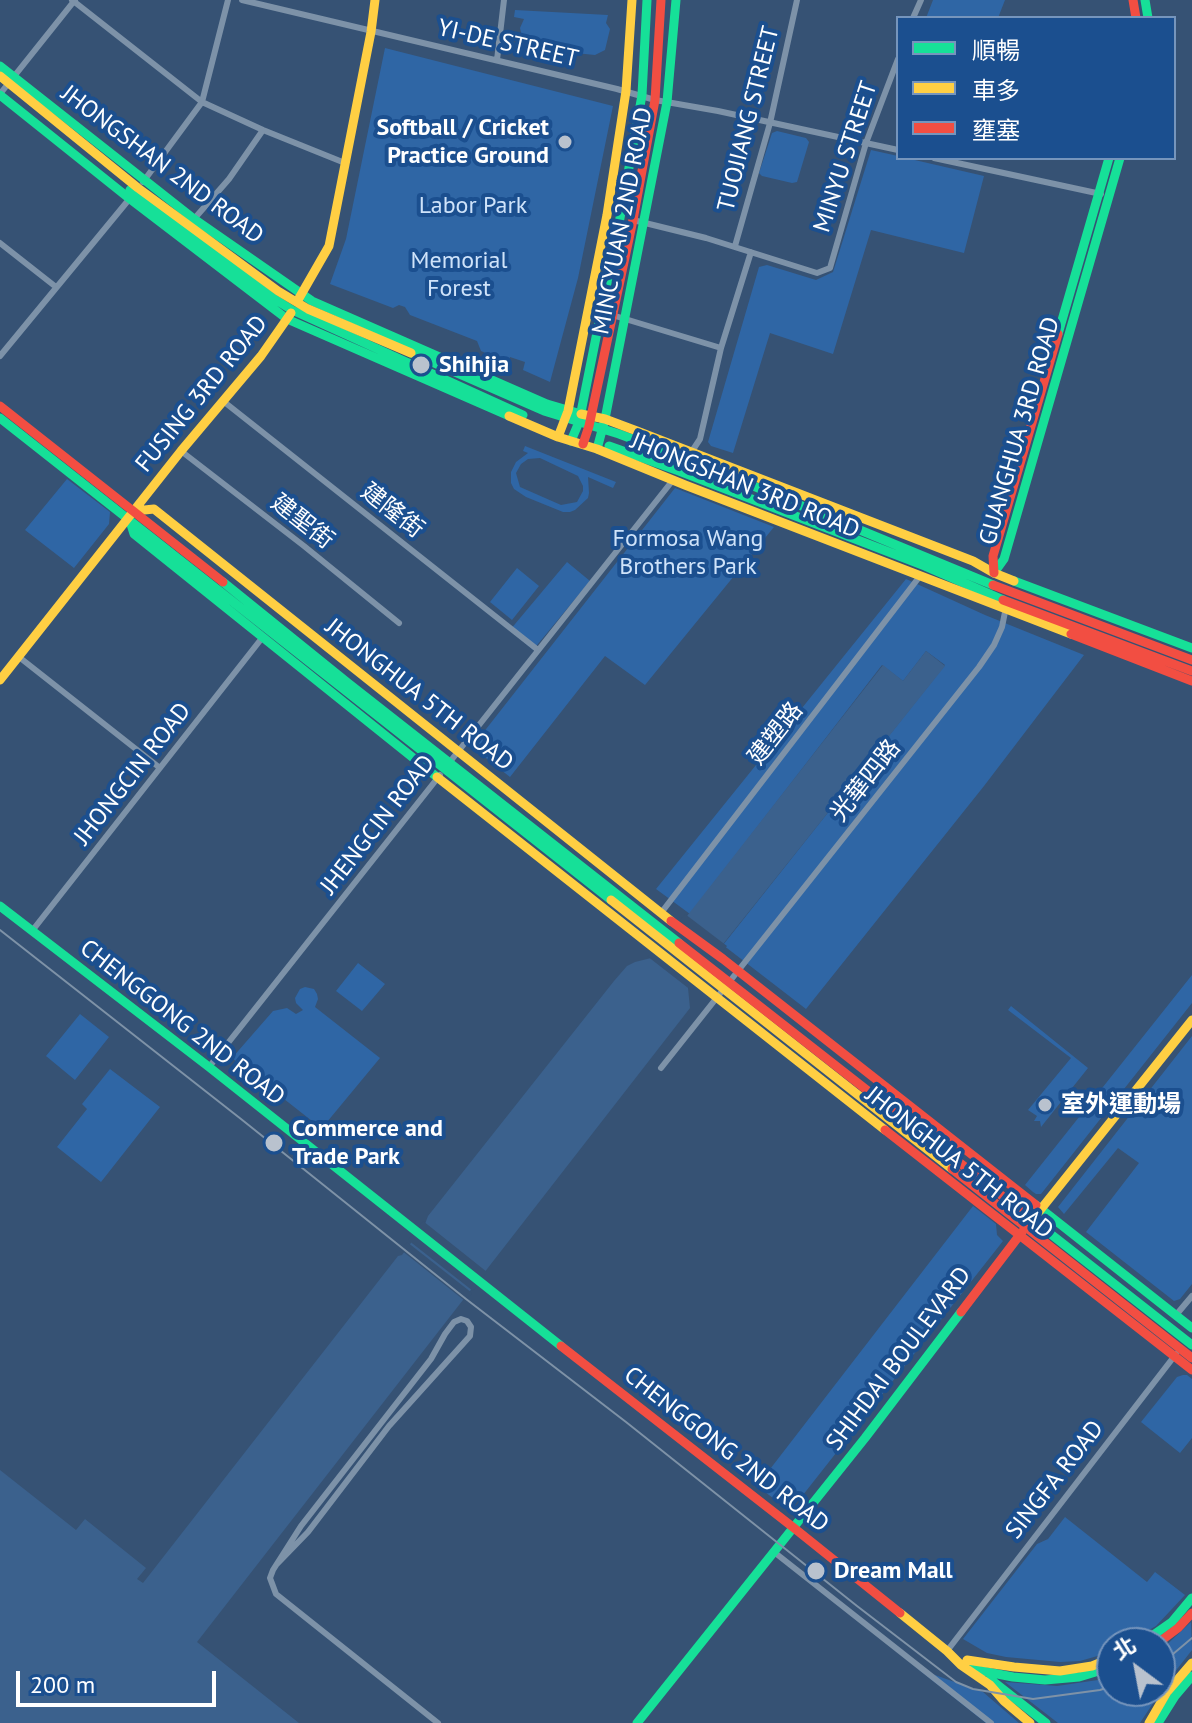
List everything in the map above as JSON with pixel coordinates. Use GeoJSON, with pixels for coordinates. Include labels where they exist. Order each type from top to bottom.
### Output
{"type":"FeatureCollection","features":[{"type":"Feature","properties":{"kind":"street"},"geometry":{"type":"LineString","coordinates":[[4,85],[74,0],[202,102],[345,163]]}},
{"type":"Feature","properties":{"kind":"street"},"geometry":{"type":"LineString","coordinates":[[0,356],[137,190],[202,102],[228,0]]}},
{"type":"Feature","properties":{"kind":"street","name":"YI-DE STREET"},"geometry":{"type":"LineString","coordinates":[[242,0],[655,100],[896,150]]}},
{"type":"Feature","properties":{"kind":"street","name":"FUSING 3RD ROAD"},"geometry":{"type":"LineString","coordinates":[[0,680],[181,451],[261,356],[329,246],[375,0]]}},
{"type":"Feature","properties":{"kind":"street"},"geometry":{"type":"LineString","coordinates":[[497,60],[504,0]]}},
{"type":"Feature","properties":{"kind":"street","name":"MINCYUAN 2ND ROAD"},"geometry":{"type":"LineString","coordinates":[[559,434],[566,415],[607,215],[626,91],[632,0]]}},
{"type":"Feature","properties":{"kind":"street","name":"MINCYUAN 2ND ROAD"},"geometry":{"type":"LineString","coordinates":[[584,441],[585,420],[642,95],[647,0]]}},
{"type":"Feature","properties":{"kind":"street","name":"MINCYUAN 2ND ROAD"},"geometry":{"type":"LineString","coordinates":[[597,445],[624,319],[655,100],[661,0]]}},
{"type":"Feature","properties":{"kind":"street","name":"MINCYUAN 2ND ROAD"},"geometry":{"type":"LineString","coordinates":[[572,438],[585,420],[667,102],[676,0]]}},
{"type":"Feature","properties":{"kind":"street","name":"TUOJIANG STREET"},"geometry":{"type":"LineString","coordinates":[[735,246],[770,123],[797,0]]}},
{"type":"Feature","properties":{"kind":"street","name":"MINYU STREET"},"geometry":{"type":"LineString","coordinates":[[751,252],[817,273],[830,268],[866,143],[896,64]]}},
{"type":"Feature","properties":{"kind":"street","name":"JHONGSHAN 2ND ROAD"},"geometry":{"type":"LineString","coordinates":[[0,66],[4,85],[137,190],[294,306]]}},
{"type":"Feature","properties":{"kind":"street","name":"JHONGSHAN 2ND ROAD"},"geometry":{"type":"LineString","coordinates":[[4,85],[137,190],[278,291],[294,306]]}},
{"type":"Feature","properties":{"kind":"street"},"geometry":{"type":"LineString","coordinates":[[194,219],[229,179],[263,130]]}},
{"type":"Feature","properties":{"kind":"street"},"geometry":{"type":"LineString","coordinates":[[943,160],[1104,195]]}},
{"type":"Feature","properties":{"kind":"street","name":"GUANGHUA 3RD ROAD"},"geometry":{"type":"LineString","coordinates":[[1104,195],[1109,160]]}},
{"type":"Feature","properties":{"kind":"street","name":"GUANGHUA 3RD ROAD"},"geometry":{"type":"LineString","coordinates":[[994,573],[993,556],[1104,195],[1119,160]]}},
{"type":"Feature","properties":{"kind":"street","name":"JHONGSHAN 2ND ROAD"},"geometry":{"type":"LineString","coordinates":[[137,190],[194,219],[294,306]]}},
{"type":"Feature","properties":{"kind":"street"},"geometry":{"type":"LineString","coordinates":[[637,221],[751,252]]}},
{"type":"Feature","properties":{"kind":"street"},"geometry":{"type":"LineString","coordinates":[[0,243],[56,287]]}},
{"type":"Feature","properties":{"kind":"street","name":"JHENGCIN ROAD"},"geometry":{"type":"LineString","coordinates":[[209,1067],[690,456],[700,439],[721,348],[751,252]]}},
{"type":"Feature","properties":{"kind":"street","name":"JHONGSHAN 3RD ROAD"},"geometry":{"type":"LineString","coordinates":[[294,306],[312,301],[602,430],[690,456],[973,561],[994,573],[1192,648]]}},
{"type":"Feature","properties":{"kind":"street","name":"JHONGSHAN 3RD ROAD"},"geometry":{"type":"LineString","coordinates":[[294,306],[559,434],[597,445],[676,476],[920,576],[1192,671]]}},
{"type":"Feature","properties":{"kind":"street"},"geometry":{"type":"LineString","coordinates":[[612,315],[721,348]]}},
{"type":"Feature","properties":{"kind":"street","name":"建隆街"},"geometry":{"type":"LineString","coordinates":[[223,401],[538,650]]}},
{"type":"Feature","properties":{"kind":"street","name":"JHONGHUA 5TH ROAD"},"geometry":{"type":"LineString","coordinates":[[0,406],[132,515],[882,1107],[1026,1227],[1186,1341]]}},
{"type":"Feature","properties":{"kind":"street","name":"JHONGHUA 5TH ROAD"},"geometry":{"type":"LineString","coordinates":[[0,418],[132,515],[134,534],[872,1121],[1186,1341],[1192,1370]]}},
{"type":"Feature","properties":{"kind":"street","name":"JHONGSHAN 3RD ROAD"},"geometry":{"type":"LineString","coordinates":[[585,420],[605,419],[999,588],[1192,660]]}},
{"type":"Feature","properties":{"kind":"street","name":"建聖街"},"geometry":{"type":"LineString","coordinates":[[181,451],[399,623]]}},
{"type":"Feature","properties":{"kind":"street","name":"JHONGSHAN 3RD ROAD"},"geometry":{"type":"LineString","coordinates":[[676,476],[925,566],[1006,605],[1192,681]]}},
{"type":"Feature","properties":{"kind":"street","name":"JHONGHUA 5TH ROAD"},"geometry":{"type":"LineString","coordinates":[[132,515],[154,509],[661,913],[1176,1315],[1192,1358]]}},
{"type":"Feature","properties":{"kind":"street"},"geometry":{"type":"LineString","coordinates":[[994,573],[1006,605]]}},
{"type":"Feature","properties":{"kind":"street","name":"建塑路"},"geometry":{"type":"LineString","coordinates":[[661,913],[920,576]]}},
{"type":"Feature","properties":{"kind":"street","name":"光華四路"},"geometry":{"type":"LineString","coordinates":[[661,1068],[979,667],[1002,627],[1006,605]]}},
{"type":"Feature","properties":{"kind":"street","name":"JHONGCIN ROAD"},"geometry":{"type":"LineString","coordinates":[[32,931],[262,638]]}},
{"type":"Feature","properties":{"kind":"street"},"geometry":{"type":"LineString","coordinates":[[19,657],[160,768]]}},
{"type":"Feature","properties":{"kind":"street","name":"CHENGGONG 2ND ROAD"},"geometry":{"type":"LineString","coordinates":[[0,906],[794,1528],[964,1663],[1030,1723]]}},
{"type":"Feature","properties":{"kind":"street","name":"SHIHDAI BOULEVARD"},"geometry":{"type":"LineString","coordinates":[[637,1723],[1192,1020]]}},
{"type":"Feature","properties":{"kind":"street"},"geometry":{"type":"LineString","coordinates":[[872,1121],[882,1107]]}},
{"type":"Feature","properties":{"kind":"street"},"geometry":{"type":"LineString","coordinates":[[1176,1315],[1192,1296]]}},
{"type":"Feature","properties":{"kind":"street"},"geometry":{"type":"LineString","coordinates":[[277,1564],[308,1532],[389,1426],[470,1336],[471,1327],[467,1321],[461,1319],[454,1322],[431,1359],[301,1526],[277,1564],[270,1578],[276,1594],[438,1723]]}},
{"type":"Feature","properties":{"kind":"street","name":"SINGFA ROAD"},"geometry":{"type":"LineString","coordinates":[[947,1651],[1186,1341]]}},
{"type":"Feature","properties":{"kind":"street"},"geometry":{"type":"LineString","coordinates":[[774,1552],[991,1723]]}},
{"type":"Feature","properties":{"kind":"street"},"geometry":{"type":"LineString","coordinates":[[1165,1627],[1190,1606]]}},
{"type":"Feature","properties":{"kind":"street"},"geometry":{"type":"LineString","coordinates":[[1176,1630],[1190,1606]]}},
{"type":"Feature","properties":{"kind":"street"},"geometry":{"type":"LineString","coordinates":[[964,1663],[1060,1671],[1096,1664]]}},
{"type":"Feature","properties":{"kind":"street"},"geometry":{"type":"LineString","coordinates":[[964,1663],[1027,1706],[1046,1723]]}},
{"type":"Feature","properties":{"kind":"street"},"geometry":{"type":"LineString","coordinates":[[1149,1723],[1167,1692],[1192,1663]]}},
{"type":"Feature","properties":{"kind":"street"},"geometry":{"type":"LineString","coordinates":[[980,1672],[1045,1680],[1079,1677],[1096,1672]]}},
{"type":"Feature","properties":{"kind":"street"},"geometry":{"type":"LineString","coordinates":[[1158,1723],[1192,1676]]}},
{"type":"Feature","properties":{"kind":"green space"},"geometry":{"type":"Polygon","coordinates":[[[933,0],[1005,0],[999,16],[927,16],[933,0]]]}},
{"type":"Feature","properties":{"kind":"green space"},"geometry":{"type":"Polygon","coordinates":[[[515,10],[608,15],[606,23],[610,29],[605,50],[595,55],[536,49],[523,42],[520,28],[524,19],[514,17],[515,10]]]}},
{"type":"Feature","properties":{"kind":"green space","name":"Labor Park"},"geometry":{"type":"Polygon","coordinates":[[[385,48],[613,106],[578,278],[550,382],[523,370],[525,362],[510,357],[508,363],[481,351],[477,341],[410,315],[405,307],[399,305],[393,308],[330,284],[346,239],[385,48]]]}},
{"type":"Feature","properties":{"kind":"green space"},"geometry":{"type":"Polygon","coordinates":[[[777,131],[806,138],[809,142],[797,182],[759,173],[772,133],[777,131]]]}},
{"type":"Feature","properties":{"kind":"green space"},"geometry":{"type":"Polygon","coordinates":[[[871,150],[896,156],[896,160],[915,160],[984,176],[964,253],[871,230],[833,354],[770,333],[733,453],[711,446],[708,442],[759,267],[767,265],[816,280],[833,272],[871,150]]]}},
{"type":"Feature","properties":{"kind":"green space"},"geometry":{"type":"Polygon","coordinates":[[[525,446],[616,482],[613,488],[588,477],[588,498],[575,510],[563,512],[514,489],[511,472],[516,462],[528,453],[523,451],[525,446]],[[540,458],[528,459],[516,473],[520,487],[561,505],[577,502],[583,491],[578,476],[540,458]]]}},
{"type":"Feature","properties":{"kind":"green space"},"geometry":{"type":"Polygon","coordinates":[[[67,479],[110,512],[109,524],[74,568],[25,530],[67,479]]]}},
{"type":"Feature","properties":{"kind":"green space","name":"Formosa Wang Brothers Park"},"geometry":{"type":"Polygon","coordinates":[[[675,488],[774,527],[645,685],[605,656],[510,777],[472,747],[675,488]]]}},
{"type":"Feature","properties":{"kind":"green space"},"geometry":{"type":"Polygon","coordinates":[[[567,562],[590,581],[533,650],[510,630],[567,562]]]}},
{"type":"Feature","properties":{"kind":"green space"},"geometry":{"type":"Polygon","coordinates":[[[517,568],[539,586],[512,620],[490,602],[517,568]]]}},
{"type":"Feature","properties":{"kind":"green space"},"geometry":{"type":"Polygon","coordinates":[[[906,579],[1084,655],[806,1009],[723,945],[945,665],[926,651],[903,681],[882,665],[690,914],[656,889],[906,579]]]}},
{"type":"Feature","properties":{"kind":"green space"},"geometry":{"type":"Polygon","coordinates":[[[358,963],[385,984],[362,1011],[336,991],[358,963]]]}},
{"type":"Feature","properties":{"kind":"green space"},"geometry":{"type":"Polygon","coordinates":[[[1192,975],[1192,1003],[1041,1194],[1033,1192],[1025,1185],[1192,975]]]}},
{"type":"Feature","properties":{"kind":"green space"},"geometry":{"type":"Polygon","coordinates":[[[305,987],[314,989],[317,994],[315,1007],[380,1058],[327,1122],[320,1124],[312,1121],[232,1058],[273,1011],[287,1008],[296,1014],[303,1010],[295,998],[305,987]]]}},
{"type":"Feature","properties":{"kind":"green space"},"geometry":{"type":"Polygon","coordinates":[[[1011,1006],[1088,1068],[1041,1127],[1040,1121],[1034,1121],[1037,1116],[1028,1110],[1071,1058],[1008,1010],[1011,1006]]]}},
{"type":"Feature","properties":{"kind":"green space"},"geometry":{"type":"Polygon","coordinates":[[[80,1014],[109,1037],[75,1080],[46,1056],[80,1014]]]}},
{"type":"Feature","properties":{"kind":"green space"},"geometry":{"type":"Polygon","coordinates":[[[1192,1036],[1192,1284],[1180,1299],[1174,1301],[1086,1232],[1139,1163],[1118,1148],[1064,1214],[1058,1207],[1192,1036]]]}},
{"type":"Feature","properties":{"kind":"green space"},"geometry":{"type":"Polygon","coordinates":[[[110,1069],[160,1107],[101,1182],[57,1147],[87,1109],[82,1104],[110,1069]]]}},
{"type":"Feature","properties":{"kind":"green space"},"geometry":{"type":"Polygon","coordinates":[[[973,1206],[996,1224],[997,1235],[1003,1241],[799,1500],[788,1497],[777,1501],[757,1486],[973,1206]]]}},
{"type":"Feature","properties":{"kind":"green space"},"geometry":{"type":"Polygon","coordinates":[[[1183,1375],[1192,1379],[1192,1438],[1180,1453],[1141,1422],[1177,1377],[1183,1375]]]}},
{"type":"Feature","properties":{"kind":"green space"},"geometry":{"type":"Polygon","coordinates":[[[1065,1517],[1147,1582],[1155,1572],[1185,1595],[1154,1627],[1096,1627],[1096,1656],[1080,1661],[1006,1657],[987,1653],[963,1639],[1037,1544],[1048,1539],[1065,1517]]]}},
{"type":"Feature","properties":{"kind":"green space"},"geometry":{"type":"Polygon","coordinates":[[[1191,1622],[1192,1650],[1176,1670],[1176,1636],[1191,1622]]]}},
{"type":"Feature","properties":{"kind":"green space"},"geometry":{"type":"Polygon","coordinates":[[[918,1669],[983,1692],[1019,1723],[986,1723],[918,1669]]]}},
{"type":"Feature","properties":{"kind":"green space"},"geometry":{"type":"Polygon","coordinates":[[[1096,1680],[1096,1707],[1151,1707],[1140,1723],[1058,1723],[1005,1682],[1057,1686],[1096,1680]]]}},
{"type":"Feature","properties":{"kind":"shaded area"},"geometry":{"type":"Polygon","coordinates":[[[926,651],[945,666],[688,988],[690,1008],[197,1642],[299,1723],[0,1723],[0,1470],[76,1530],[85,1519],[146,1568],[137,1579],[143,1583],[614,981],[627,966],[655,957],[883,665],[903,681],[926,651]]]}},
{"type":"Feature","properties":{"kind":"pier"},"geometry":{"type":"Polygon","coordinates":[[[685,914],[727,946],[692,991],[647,956],[653,953],[685,914]]]}},
{"type":"Feature","properties":{"kind":"pier"},"geometry":{"type":"Polygon","coordinates":[[[423,1221],[487,1272],[473,1291],[408,1240],[423,1221]]]}},
{"type":"Feature","properties":{"kind":"pier"},"geometry":{"type":"Polygon","coordinates":[[[407,1242],[472,1293],[465,1301],[401,1250],[407,1242]]]}},
{"type":"Feature","properties":{"kind":"tram line"},"geometry":{"type":"LineString","coordinates":[[0,930],[956,1682],[973,1689],[1033,1699],[1096,1691]]}},
{"type":"Feature","properties":{"kind":"tram line"},"geometry":{"type":"LineString","coordinates":[[1176,1652],[1192,1638]]}},
{"type":"Feature","properties":{"kind":"traffic: fast"},"geometry":{"type":"LineString","coordinates":[[571,441],[579,422],[642,95],[647,0]]}},
{"type":"Feature","properties":{"kind":"traffic: fast"},"geometry":{"type":"LineString","coordinates":[[597,449],[667,102],[676,0]]}},
{"type":"Feature","properties":{"kind":"traffic: fast"},"geometry":{"type":"LineString","coordinates":[[1145,0],[1148,16]]}},
{"type":"Feature","properties":{"kind":"traffic: fast"},"geometry":{"type":"LineString","coordinates":[[0,66],[194,219],[312,301],[547,404],[581,414]]}},
{"type":"Feature","properties":{"kind":"traffic: fast"},"geometry":{"type":"LineString","coordinates":[[0,95],[287,319],[509,416]]}},
{"type":"Feature","properties":{"kind":"traffic: fast"},"geometry":{"type":"LineString","coordinates":[[1058,334],[1108,160]]}},
{"type":"Feature","properties":{"kind":"traffic: fast"},"geometry":{"type":"LineString","coordinates":[[994,573],[1004,559],[1119,160]]}},
{"type":"Feature","properties":{"kind":"traffic: fast"},"geometry":{"type":"LineString","coordinates":[[130,190],[292,310],[523,415]]}},
{"type":"Feature","properties":{"kind":"traffic: fast"},"geometry":{"type":"LineString","coordinates":[[411,353],[544,411],[619,434],[705,466],[993,585]]}},
{"type":"Feature","properties":{"kind":"traffic: fast"},"geometry":{"type":"LineString","coordinates":[[0,418],[611,900]]}},
{"type":"Feature","properties":{"kind":"traffic: fast"},"geometry":{"type":"LineString","coordinates":[[609,446],[925,566],[1003,600]]}},
{"type":"Feature","properties":{"kind":"traffic: fast"},"geometry":{"type":"LineString","coordinates":[[129,518],[134,534],[437,777]]}},
{"type":"Feature","properties":{"kind":"traffic: fast"},"geometry":{"type":"LineString","coordinates":[[1014,581],[1192,648]]}},
{"type":"Feature","properties":{"kind":"traffic: fast"},"geometry":{"type":"LineString","coordinates":[[223,582],[679,943]]}},
{"type":"Feature","properties":{"kind":"traffic: fast"},"geometry":{"type":"LineString","coordinates":[[0,906],[561,1346]]}},
{"type":"Feature","properties":{"kind":"traffic: fast"},"geometry":{"type":"LineString","coordinates":[[1036,1205],[1192,1328]]}},
{"type":"Feature","properties":{"kind":"traffic: fast"},"geometry":{"type":"LineString","coordinates":[[1029,1217],[1192,1345]]}},
{"type":"Feature","properties":{"kind":"traffic: fast"},"geometry":{"type":"LineString","coordinates":[[637,1723],[865,1438],[961,1312]]}},
{"type":"Feature","properties":{"kind":"traffic: fast"},"geometry":{"type":"LineString","coordinates":[[1165,1627],[1192,1598]]}},
{"type":"Feature","properties":{"kind":"traffic: fast"},"geometry":{"type":"LineString","coordinates":[[972,1669],[1045,1680],[1079,1677],[1096,1672]]}},
{"type":"Feature","properties":{"kind":"traffic: fast"},"geometry":{"type":"LineString","coordinates":[[1158,1723],[1192,1676]]}},
{"type":"Feature","properties":{"kind":"traffic: fast"},"geometry":{"type":"LineString","coordinates":[[990,1679],[1046,1723]]}},
{"type":"Feature","properties":{"kind":"traffic: slow"},"geometry":{"type":"LineString","coordinates":[[298,300],[329,246],[375,0]]}},
{"type":"Feature","properties":{"kind":"traffic: slow"},"geometry":{"type":"LineString","coordinates":[[558,437],[568,411],[607,215],[626,91],[632,0]]}},
{"type":"Feature","properties":{"kind":"traffic: slow"},"geometry":{"type":"LineString","coordinates":[[0,76],[138,188],[278,291],[308,309],[411,353]]}},
{"type":"Feature","properties":{"kind":"traffic: slow"},"geometry":{"type":"LineString","coordinates":[[0,680],[181,451],[261,356],[291,313]]}},
{"type":"Feature","properties":{"kind":"traffic: slow"},"geometry":{"type":"LineString","coordinates":[[581,414],[637,431],[973,561],[1014,581]]}},
{"type":"Feature","properties":{"kind":"traffic: slow"},"geometry":{"type":"LineString","coordinates":[[509,416],[1071,634]]}},
{"type":"Feature","properties":{"kind":"traffic: slow"},"geometry":{"type":"LineString","coordinates":[[135,511],[154,509],[671,921]]}},
{"type":"Feature","properties":{"kind":"traffic: slow"},"geometry":{"type":"LineString","coordinates":[[437,777],[885,1130]]}},
{"type":"Feature","properties":{"kind":"traffic: slow"},"geometry":{"type":"LineString","coordinates":[[611,900],[952,1169]]}},
{"type":"Feature","properties":{"kind":"traffic: slow"},"geometry":{"type":"LineString","coordinates":[[1037,1214],[1192,1020]]}},
{"type":"Feature","properties":{"kind":"traffic: slow"},"geometry":{"type":"LineString","coordinates":[[900,1613],[961,1665],[990,1685],[1030,1723]]}},
{"type":"Feature","properties":{"kind":"traffic: slow"},"geometry":{"type":"LineString","coordinates":[[967,1660],[1060,1671],[1096,1664]]}},
{"type":"Feature","properties":{"kind":"traffic: slow"},"geometry":{"type":"LineString","coordinates":[[1149,1723],[1167,1692],[1192,1663]]}},
{"type":"Feature","properties":{"kind":"traffic: jam"},"geometry":{"type":"LineString","coordinates":[[583,444],[633,220],[655,100],[661,0]]}},
{"type":"Feature","properties":{"kind":"traffic: jam"},"geometry":{"type":"LineString","coordinates":[[1133,0],[1136,16]]}},
{"type":"Feature","properties":{"kind":"traffic: jam"},"geometry":{"type":"LineString","coordinates":[[994,573],[993,556],[1058,334]]}},
{"type":"Feature","properties":{"kind":"traffic: jam"},"geometry":{"type":"LineString","coordinates":[[0,406],[223,582]]}},
{"type":"Feature","properties":{"kind":"traffic: jam"},"geometry":{"type":"LineString","coordinates":[[993,585],[1192,660]]}},
{"type":"Feature","properties":{"kind":"traffic: jam"},"geometry":{"type":"LineString","coordinates":[[1003,600],[1192,671]]}},
{"type":"Feature","properties":{"kind":"traffic: jam"},"geometry":{"type":"LineString","coordinates":[[1071,634],[1192,681]]}},
{"type":"Feature","properties":{"kind":"traffic: jam"},"geometry":{"type":"LineString","coordinates":[[671,921],[1036,1205]]}},
{"type":"Feature","properties":{"kind":"traffic: jam"},"geometry":{"type":"LineString","coordinates":[[679,943],[1029,1217]]}},
{"type":"Feature","properties":{"kind":"traffic: jam"},"geometry":{"type":"LineString","coordinates":[[885,1130],[1192,1370]]}},
{"type":"Feature","properties":{"kind":"traffic: jam"},"geometry":{"type":"LineString","coordinates":[[952,1169],[1192,1358]]}},
{"type":"Feature","properties":{"kind":"traffic: jam"},"geometry":{"type":"LineString","coordinates":[[961,1312],[1022,1232]]}},
{"type":"Feature","properties":{"kind":"traffic: jam"},"geometry":{"type":"LineString","coordinates":[[561,1346],[900,1613]]}},
{"type":"Feature","properties":{"kind":"traffic: jam"},"geometry":{"type":"LineString","coordinates":[[1176,1630],[1192,1613]]}},
{"type":"Feature","properties":{"kind":"place","name":"Softball / Cricket Practice Ground"},"geometry":{"type":"Point","coordinates":[565,142]}},
{"type":"Feature","properties":{"kind":"place","name":"Shihjia"},"geometry":{"type":"Point","coordinates":[421,365]}},
{"type":"Feature","properties":{"kind":"place","name":"室外運動場"},"geometry":{"type":"Point","coordinates":[1045,1105]}},
{"type":"Feature","properties":{"kind":"place","name":"Commerce and Trade Park"},"geometry":{"type":"Point","coordinates":[274,1143]}},
{"type":"Feature","properties":{"kind":"place","name":"Dream Mall"},"geometry":{"type":"Point","coordinates":[816,1571]}},
{"type":"Feature","properties":{"kind":"park label","name":"Memorial Forest"},"geometry":{"type":"Point","coordinates":[459,275]}}]}
